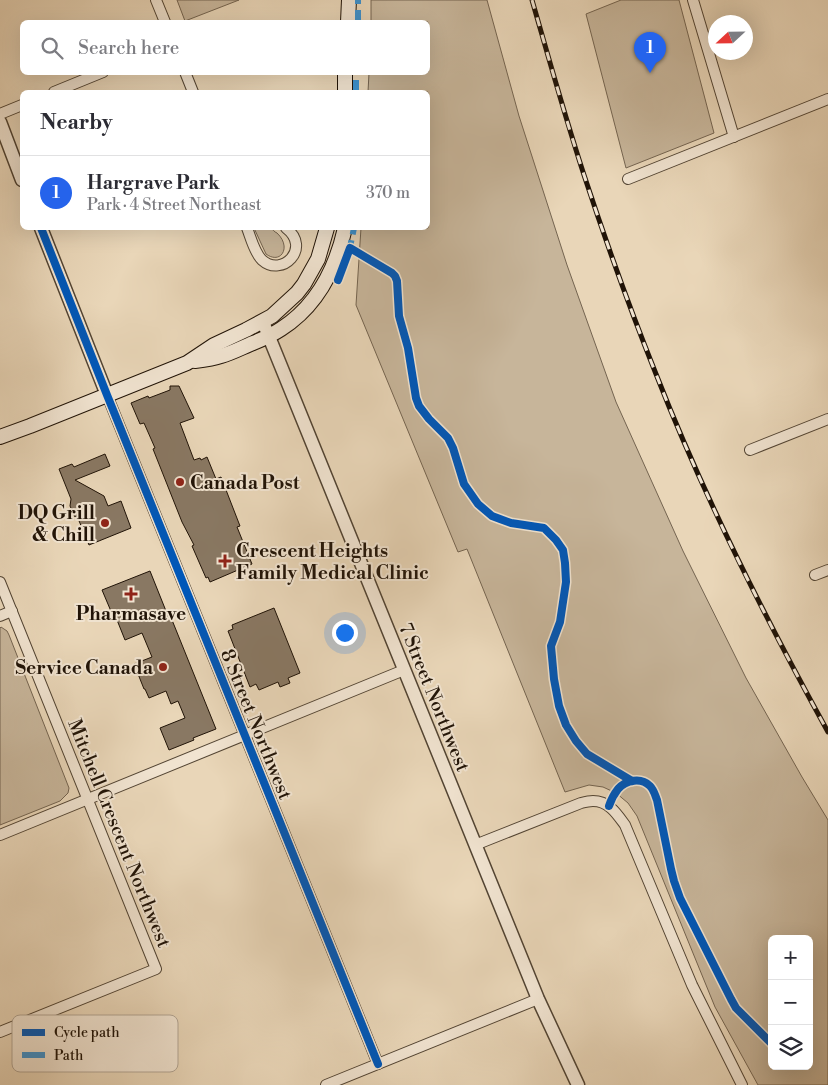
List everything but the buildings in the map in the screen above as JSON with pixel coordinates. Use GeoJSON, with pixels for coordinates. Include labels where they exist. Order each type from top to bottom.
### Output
{"type":"FeatureCollection","features":[{"type":"Feature","properties":{"kind":"main road"},"geometry":{"type":"LineString","coordinates":[[348,20],[349,0]]}},
{"type":"Feature","properties":{"kind":"main road"},"geometry":{"type":"LineString","coordinates":[[344,90],[346,75]]}},
{"type":"Feature","properties":{"kind":"main road"},"geometry":{"type":"LineString","coordinates":[[187,363],[214,345],[263,322],[297,294],[312,272],[326,230]]}},
{"type":"Feature","properties":{"kind":"main road"},"geometry":{"type":"LineString","coordinates":[[0,437],[187,363],[222,356],[284,327],[300,314],[324,285],[339,253],[345,230]]}},
{"type":"Feature","properties":{"kind":"street"},"geometry":{"type":"LineString","coordinates":[[156,0],[164,20]]}},
{"type":"Feature","properties":{"kind":"street"},"geometry":{"type":"LineString","coordinates":[[693,0],[734,137]]}},
{"type":"Feature","properties":{"kind":"street"},"geometry":{"type":"LineString","coordinates":[[59,90],[96,75]]}},
{"type":"Feature","properties":{"kind":"street"},"geometry":{"type":"LineString","coordinates":[[186,75],[192,90]]}},
{"type":"Feature","properties":{"kind":"street"},"geometry":{"type":"LineString","coordinates":[[628,179],[828,99]]}},
{"type":"Feature","properties":{"kind":"street"},"geometry":{"type":"LineString","coordinates":[[0,114],[20,106]]}},
{"type":"Feature","properties":{"kind":"street"},"geometry":{"type":"LineString","coordinates":[[0,122],[20,175]]}},
{"type":"Feature","properties":{"kind":"street"},"geometry":{"type":"LineString","coordinates":[[42,230],[107,396]]}},
{"type":"Feature","properties":{"kind":"street"},"geometry":{"type":"LineString","coordinates":[[248,230],[261,259],[272,265],[285,263],[294,255],[296,243],[288,230]]}},
{"type":"Feature","properties":{"kind":"street","name":"7 Street Northwest"},"geometry":{"type":"LineString","coordinates":[[263,322],[538,999],[578,1085]]}},
{"type":"Feature","properties":{"kind":"street","name":"8 Street Northwest"},"geometry":{"type":"LineString","coordinates":[[107,396],[378,1064]]}},
{"type":"Feature","properties":{"kind":"street"},"geometry":{"type":"LineString","coordinates":[[750,450],[828,419]]}},
{"type":"Feature","properties":{"kind":"street"},"geometry":{"type":"LineString","coordinates":[[815,575],[828,570]]}},
{"type":"Feature","properties":{"kind":"street","name":"Mitchell Crescent Northwest"},"geometry":{"type":"LineString","coordinates":[[0,582],[156,969],[42,1015]]}},
{"type":"Feature","properties":{"kind":"street"},"geometry":{"type":"LineString","coordinates":[[0,616],[12,611]]}},
{"type":"Feature","properties":{"kind":"street"},"geometry":{"type":"LineString","coordinates":[[0,835],[404,670]]}},
{"type":"Feature","properties":{"kind":"street"},"geometry":{"type":"LineString","coordinates":[[475,844],[581,803],[594,801],[605,803],[616,812],[625,825],[692,984],[742,1085]]}},
{"type":"Feature","properties":{"kind":"street"},"geometry":{"type":"LineString","coordinates":[[326,1085],[538,999]]}},
{"type":"Feature","properties":{"kind":"street","name":"Mitchell Crescent Northwest"},"geometry":{"type":"LineString","coordinates":[[0,1032],[12,1027]]}},
{"type":"Feature","properties":{"kind":"shaded area"},"geometry":{"type":"Polygon","coordinates":[[[177,0],[239,0],[188,20],[185,20],[177,0]]]}},
{"type":"Feature","properties":{"kind":"shaded area"},"geometry":{"type":"Polygon","coordinates":[[[371,0],[487,0],[519,116],[567,265],[616,402],[683,551],[746,678],[828,820],[828,1085],[758,1085],[715,1007],[637,816],[628,803],[616,793],[603,787],[589,785],[565,792],[467,549],[458,552],[356,305],[361,230],[430,230],[430,90],[368,90],[369,75],[430,75],[430,20],[371,20],[371,0]]]}},
{"type":"Feature","properties":{"kind":"shaded area"},"geometry":{"type":"Polygon","coordinates":[[[621,0],[679,0],[714,133],[626,168],[586,14],[621,0]]]}},
{"type":"Feature","properties":{"kind":"shaded area"},"geometry":{"type":"Polygon","coordinates":[[[255,230],[273,230],[284,244],[283,253],[280,256],[271,257],[266,254],[255,230]]]}},
{"type":"Feature","properties":{"kind":"shaded area"},"geometry":{"type":"Polygon","coordinates":[[[0,628],[9,635],[69,788],[68,793],[60,801],[0,825],[0,628]]]}},
{"type":"Feature","properties":{"kind":"railway"},"geometry":{"type":"LineString","coordinates":[[532,0],[592,200],[646,350],[694,466],[736,556],[828,732]]}},
{"type":"Feature","properties":{"kind":"marked path"},"geometry":{"type":"LineString","coordinates":[[358,0],[358,20]]}},
{"type":"Feature","properties":{"kind":"marked path"},"geometry":{"type":"LineString","coordinates":[[356,75],[356,90]]}},
{"type":"Feature","properties":{"kind":"marked path"},"geometry":{"type":"LineString","coordinates":[[349,252],[354,230]]}},
{"type":"Feature","properties":{"kind":"cycle path"},"geometry":{"type":"LineString","coordinates":[[42,230],[378,1064]]}},
{"type":"Feature","properties":{"kind":"cycle path"},"geometry":{"type":"LineString","coordinates":[[338,280],[350,248],[395,276],[399,316],[408,348],[416,398],[419,406],[429,419],[448,438],[464,484],[478,504],[492,516],[511,523],[544,528],[563,550],[566,582],[560,622],[551,646],[559,706],[566,725],[587,754],[632,781]]}},
{"type":"Feature","properties":{"kind":"cycle path"},"geometry":{"type":"LineString","coordinates":[[609,806],[618,789],[625,783],[642,781],[650,786],[657,800],[671,869],[680,898],[736,1008],[768,1040]]}},
{"type":"Feature","properties":{"kind":"place","name":"Hargrave Park"},"geometry":{"type":"Point","coordinates":[650,73]}},
{"type":"Feature","properties":{"kind":"place","name":"Canada Post"},"geometry":{"type":"Point","coordinates":[180,482]}},
{"type":"Feature","properties":{"kind":"place","name":"DQ Grill & Chill"},"geometry":{"type":"Point","coordinates":[105,523]}},
{"type":"Feature","properties":{"kind":"place","name":"Crescent Heights Family Medical Clinic"},"geometry":{"type":"Point","coordinates":[225,561]}},
{"type":"Feature","properties":{"kind":"place","name":"Pharmasave"},"geometry":{"type":"Point","coordinates":[131,594]}},
{"type":"Feature","properties":{"kind":"place","name":"Service Canada"},"geometry":{"type":"Point","coordinates":[163,667]}}]}
